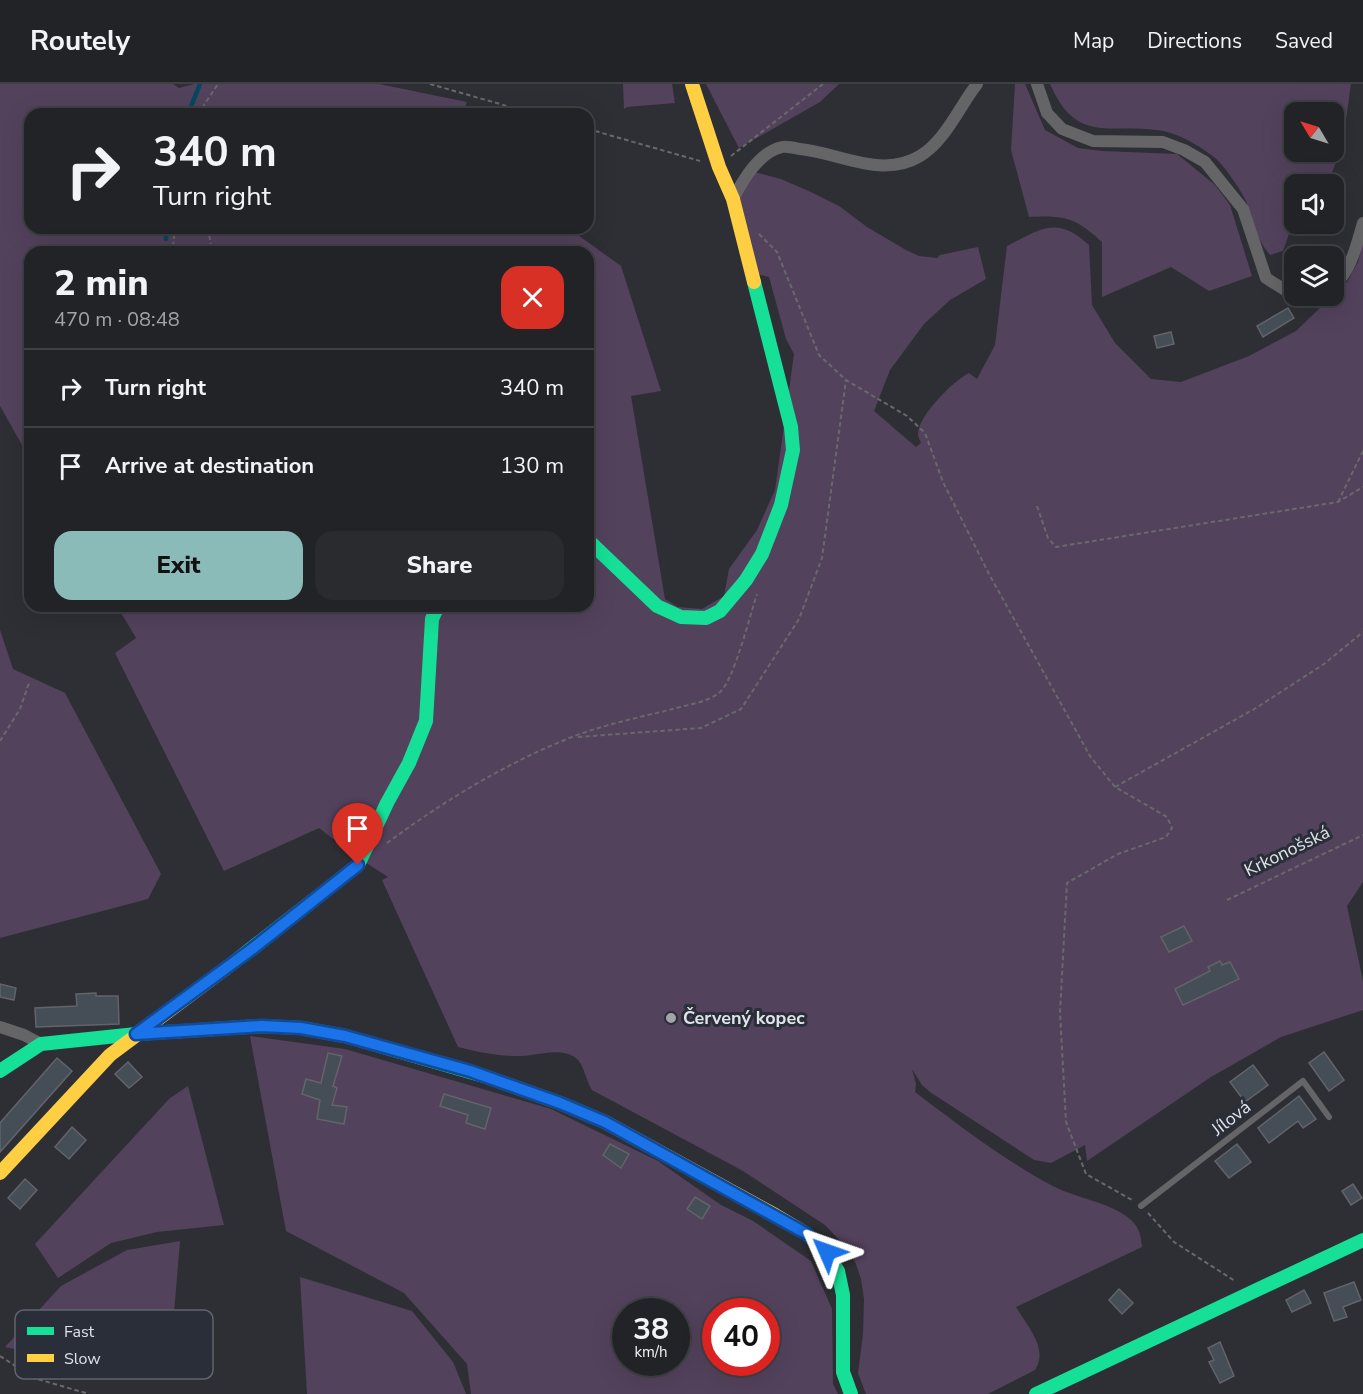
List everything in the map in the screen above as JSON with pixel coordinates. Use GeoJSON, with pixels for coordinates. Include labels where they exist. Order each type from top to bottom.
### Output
{"type":"FeatureCollection","features":[{"type":"Feature","properties":{"kind":"street"},"geometry":{"type":"LineString","coordinates":[[594,546],[657,606],[681,617],[706,618],[720,611],[746,580],[762,554],[781,505],[793,450],[791,427],[733,199],[718,167],[692,84]]}},
{"type":"Feature","properties":{"kind":"street"},"geometry":{"type":"LineString","coordinates":[[733,199],[746,175],[761,158],[782,147],[812,150],[869,165],[890,166],[905,163],[922,155],[937,142],[976,84]]}},
{"type":"Feature","properties":{"kind":"street"},"geometry":{"type":"LineString","coordinates":[[1037,84],[1047,113],[1062,129],[1093,141],[1162,142],[1184,150],[1205,162],[1243,209],[1266,278],[1284,289]]}},
{"type":"Feature","properties":{"kind":"street"},"geometry":{"type":"LineString","coordinates":[[1344,272],[1363,223]]}},
{"type":"Feature","properties":{"kind":"street"},"geometry":{"type":"LineString","coordinates":[[0,1173],[110,1055],[252,949],[358,865],[409,763],[426,722],[432,619],[435,612]]}},
{"type":"Feature","properties":{"kind":"street"},"geometry":{"type":"LineString","coordinates":[[0,1071],[41,1044],[136,1034],[262,1026],[301,1028],[345,1036],[470,1071],[560,1103],[605,1122],[807,1234],[827,1252],[838,1271],[843,1295],[843,1372],[851,1394]]}},
{"type":"Feature","properties":{"kind":"street"},"geometry":{"type":"LineString","coordinates":[[0,1027],[24,1035],[41,1044]]}},
{"type":"Feature","properties":{"kind":"street"},"geometry":{"type":"LineString","coordinates":[[1036,1394],[1363,1240]]}},
{"type":"Feature","properties":{"kind":"lane","name":"Jílová"},"geometry":{"type":"LineString","coordinates":[[1141,1206],[1303,1081],[1329,1118]]}},
{"type":"Feature","properties":{"kind":"path"},"geometry":{"type":"LineString","coordinates":[[202,108],[218,84]]}},
{"type":"Feature","properties":{"kind":"path"},"geometry":{"type":"LineString","coordinates":[[430,84],[514,108]]}},
{"type":"Feature","properties":{"kind":"path"},"geometry":{"type":"LineString","coordinates":[[594,131],[718,167],[823,84]]}},
{"type":"Feature","properties":{"kind":"path"},"geometry":{"type":"LineString","coordinates":[[738,220],[761,235],[777,252],[819,355],[846,380],[907,416],[925,433],[943,482],[989,574],[1090,756],[1115,787],[1167,818],[1172,828],[1166,837],[1118,854],[1067,883],[1060,1012],[1066,1122],[1086,1174],[1141,1206],[1174,1242],[1253,1292]]}},
{"type":"Feature","properties":{"kind":"path"},"geometry":{"type":"LineString","coordinates":[[572,737],[701,728],[741,709],[800,619],[822,558],[846,380]]}},
{"type":"Feature","properties":{"kind":"path"},"geometry":{"type":"LineString","coordinates":[[1338,502],[1363,450]]}},
{"type":"Feature","properties":{"kind":"path"},"geometry":{"type":"LineString","coordinates":[[1037,506],[1048,538],[1056,547],[1338,502],[1363,488]]}},
{"type":"Feature","properties":{"kind":"path"},"geometry":{"type":"LineString","coordinates":[[387,844],[424,815],[510,764],[572,737],[704,700],[721,691],[735,666],[758,589]]}},
{"type":"Feature","properties":{"kind":"path"},"geometry":{"type":"LineString","coordinates":[[1115,787],[1256,708],[1324,664],[1363,632]]}},
{"type":"Feature","properties":{"kind":"path"},"geometry":{"type":"LineString","coordinates":[[0,741],[20,709],[29,683]]}},
{"type":"Feature","properties":{"kind":"path","name":"Krkonošská"},"geometry":{"type":"LineString","coordinates":[[1227,900],[1363,835]]}},
{"type":"Feature","properties":{"kind":"path"},"geometry":{"type":"LineString","coordinates":[[0,1356],[15,1366]]}},
{"type":"Feature","properties":{"kind":"path"},"geometry":{"type":"LineString","coordinates":[[37,1379],[89,1394]]}},
{"type":"Feature","properties":{"kind":"shaded area"},"geometry":{"type":"Polygon","coordinates":[[[0,84],[173,84],[179,88],[194,84],[379,84],[467,102],[464,108],[24,108],[24,234],[576,234],[593,246],[24,246],[24,448],[0,406],[0,84]]]}},
{"type":"Feature","properties":{"kind":"shaded area"},"geometry":{"type":"Polygon","coordinates":[[[623,84],[672,84],[675,103],[624,109],[623,84]]]}},
{"type":"Feature","properties":{"kind":"shaded area"},"geometry":{"type":"Polygon","coordinates":[[[706,84],[839,84],[820,102],[739,148],[706,84]]]}},
{"type":"Feature","properties":{"kind":"shaded area"},"geometry":{"type":"Polygon","coordinates":[[[1015,84],[1025,84],[1045,130],[1078,148],[1177,154],[1215,185],[1230,205],[1252,276],[1209,291],[1171,267],[1102,297],[1102,242],[1085,228],[1069,220],[1029,217],[1011,150],[1015,84]]]}},
{"type":"Feature","properties":{"kind":"shaded area"},"geometry":{"type":"Polygon","coordinates":[[[1050,84],[1351,84],[1344,134],[1344,102],[1284,102],[1284,162],[1336,162],[1331,174],[1284,174],[1284,234],[1289,234],[1283,251],[1270,255],[1258,236],[1240,190],[1222,165],[1208,152],[1165,131],[1094,127],[1082,123],[1060,103],[1050,84]]]}},
{"type":"Feature","properties":{"kind":"shaded area"},"geometry":{"type":"Polygon","coordinates":[[[754,172],[781,179],[839,206],[867,227],[919,256],[937,258],[940,255],[978,247],[986,279],[950,300],[924,324],[890,370],[874,411],[916,447],[921,443],[918,435],[920,426],[938,399],[969,373],[977,379],[995,345],[1007,246],[1030,234],[1039,230],[1058,228],[1078,236],[1089,245],[1092,305],[1115,343],[1151,379],[1181,382],[1249,356],[1296,331],[1322,306],[1344,306],[1344,285],[1358,262],[1363,242],[1363,882],[1347,906],[1363,981],[1363,1010],[1281,1037],[1211,1077],[1087,1161],[1085,1145],[1051,1163],[1034,1160],[930,1092],[922,1085],[912,1069],[916,1084],[915,1092],[982,1142],[1053,1186],[1121,1213],[1136,1225],[1141,1239],[1142,1247],[1016,1307],[1035,1337],[1039,1362],[1035,1370],[988,1394],[866,1394],[858,1373],[863,1334],[864,1299],[861,1279],[847,1248],[825,1225],[743,1171],[592,1090],[576,1058],[555,1052],[510,1056],[458,1047],[382,880],[388,877],[319,828],[224,871],[115,653],[136,638],[121,612],[594,612],[594,247],[621,266],[661,391],[631,396],[665,599],[678,607],[702,609],[724,596],[729,569],[757,530],[775,490],[794,354],[786,339],[769,277],[757,274],[739,199],[754,172]]]}},
{"type":"Feature","properties":{"kind":"shaded area"},"geometry":{"type":"Polygon","coordinates":[[[0,630],[13,669],[65,693],[161,874],[148,899],[0,938],[0,630]]]}},
{"type":"Feature","properties":{"kind":"shaded area"},"geometry":{"type":"Polygon","coordinates":[[[250,1036],[345,1049],[551,1109],[658,1161],[721,1205],[753,1221],[811,1261],[832,1309],[833,1384],[838,1394],[471,1394],[467,1364],[404,1293],[286,1231],[250,1036]]]}},
{"type":"Feature","properties":{"kind":"shaded area"},"geometry":{"type":"Polygon","coordinates":[[[188,1086],[224,1225],[157,1232],[111,1243],[58,1278],[35,1244],[170,1098],[188,1086]]]}},
{"type":"Feature","properties":{"kind":"shaded area"},"geometry":{"type":"Polygon","coordinates":[[[180,1241],[174,1310],[39,1310],[61,1286],[127,1250],[180,1241]]]}},
{"type":"Feature","properties":{"kind":"shaded area"},"geometry":{"type":"Polygon","coordinates":[[[300,1277],[412,1311],[453,1362],[466,1394],[307,1394],[300,1277]]]}},
{"type":"Feature","properties":{"kind":"shaded area"},"geometry":{"type":"Polygon","coordinates":[[[15,1336],[15,1349],[5,1347],[15,1336]]]}},
{"type":"Feature","properties":{"kind":"building"},"geometry":{"type":"Polygon","coordinates":[[[1288,308],[1294,318],[1263,337],[1257,326],[1288,308]]]}},
{"type":"Feature","properties":{"kind":"building"},"geometry":{"type":"Polygon","coordinates":[[[1171,332],[1174,344],[1157,348],[1154,336],[1171,332]]]}},
{"type":"Feature","properties":{"kind":"building"},"geometry":{"type":"Polygon","coordinates":[[[1184,926],[1192,941],[1169,952],[1161,937],[1184,926]]]}},
{"type":"Feature","properties":{"kind":"building"},"geometry":{"type":"Polygon","coordinates":[[[1220,961],[1222,965],[1230,962],[1239,979],[1183,1005],[1175,989],[1210,971],[1208,967],[1220,961]]]}},
{"type":"Feature","properties":{"kind":"building"},"geometry":{"type":"Polygon","coordinates":[[[0,984],[16,988],[14,1000],[0,997],[0,984]]]}},
{"type":"Feature","properties":{"kind":"building"},"geometry":{"type":"Polygon","coordinates":[[[96,993],[96,996],[118,996],[119,1024],[36,1027],[35,1008],[77,1006],[76,994],[96,993]]]}},
{"type":"Feature","properties":{"kind":"building"},"geometry":{"type":"Polygon","coordinates":[[[1324,1052],[1344,1080],[1329,1091],[1309,1063],[1324,1052]]]}},
{"type":"Feature","properties":{"kind":"building"},"geometry":{"type":"Polygon","coordinates":[[[328,1053],[342,1056],[333,1086],[337,1088],[332,1105],[347,1107],[344,1124],[317,1119],[320,1100],[302,1094],[306,1079],[321,1083],[328,1053]]]}},
{"type":"Feature","properties":{"kind":"building"},"geometry":{"type":"Polygon","coordinates":[[[57,1058],[72,1071],[0,1152],[0,1123],[57,1058]]]}},
{"type":"Feature","properties":{"kind":"building"},"geometry":{"type":"Polygon","coordinates":[[[128,1062],[142,1077],[129,1088],[115,1074],[128,1062]]]}},
{"type":"Feature","properties":{"kind":"building"},"geometry":{"type":"Polygon","coordinates":[[[1253,1065],[1268,1085],[1245,1102],[1230,1082],[1253,1065]]]}},
{"type":"Feature","properties":{"kind":"building"},"geometry":{"type":"Polygon","coordinates":[[[444,1094],[491,1108],[485,1129],[466,1123],[468,1115],[440,1106],[444,1094]]]}},
{"type":"Feature","properties":{"kind":"building"},"geometry":{"type":"Polygon","coordinates":[[[1299,1096],[1316,1119],[1303,1128],[1298,1121],[1269,1143],[1258,1128],[1299,1096]]]}},
{"type":"Feature","properties":{"kind":"building"},"geometry":{"type":"Polygon","coordinates":[[[72,1127],[86,1140],[69,1159],[55,1147],[72,1127]]]}},
{"type":"Feature","properties":{"kind":"building"},"geometry":{"type":"Polygon","coordinates":[[[610,1144],[629,1154],[621,1168],[603,1155],[610,1144]]]}},
{"type":"Feature","properties":{"kind":"building"},"geometry":{"type":"Polygon","coordinates":[[[1237,1144],[1251,1162],[1229,1178],[1215,1161],[1237,1144]]]}},
{"type":"Feature","properties":{"kind":"building"},"geometry":{"type":"Polygon","coordinates":[[[25,1179],[37,1190],[20,1209],[8,1198],[25,1179]]]}},
{"type":"Feature","properties":{"kind":"building"},"geometry":{"type":"Polygon","coordinates":[[[1353,1184],[1362,1198],[1351,1205],[1342,1191],[1353,1184]]]}},
{"type":"Feature","properties":{"kind":"building"},"geometry":{"type":"Polygon","coordinates":[[[695,1197],[710,1206],[702,1219],[687,1209],[695,1197]]]}},
{"type":"Feature","properties":{"kind":"building"},"geometry":{"type":"Polygon","coordinates":[[[1354,1282],[1361,1300],[1343,1307],[1347,1317],[1334,1321],[1324,1293],[1354,1282]]]}},
{"type":"Feature","properties":{"kind":"building"},"geometry":{"type":"Polygon","coordinates":[[[1119,1289],[1133,1303],[1122,1314],[1109,1300],[1119,1289]]]}},
{"type":"Feature","properties":{"kind":"building"},"geometry":{"type":"Polygon","coordinates":[[[1304,1290],[1311,1303],[1292,1312],[1286,1300],[1304,1290]]]}},
{"type":"Feature","properties":{"kind":"building"},"geometry":{"type":"Polygon","coordinates":[[[1220,1342],[1234,1376],[1220,1383],[1209,1362],[1214,1360],[1208,1348],[1220,1342]]]}},
{"type":"Feature","properties":{"kind":"waterway"},"geometry":{"type":"LineString","coordinates":[[190,108],[200,84]]}},
{"type":"Feature","properties":{"kind":"waterway"},"geometry":{"type":"LineString","coordinates":[[166,234],[166,239]]}},
{"type":"Feature","properties":{"kind":"traffic: fast"},"geometry":{"type":"LineString","coordinates":[[594,546],[657,606],[681,617],[706,618],[720,611],[746,580],[762,554],[781,505],[793,450],[791,427],[754,282]]}},
{"type":"Feature","properties":{"kind":"traffic: fast"},"geometry":{"type":"LineString","coordinates":[[225,969],[358,865],[409,763],[426,721],[432,619],[435,612]]}},
{"type":"Feature","properties":{"kind":"traffic: fast"},"geometry":{"type":"LineString","coordinates":[[0,1071],[41,1044],[136,1034],[262,1026],[301,1028],[345,1036],[484,1076]]}},
{"type":"Feature","properties":{"kind":"traffic: fast"},"geometry":{"type":"LineString","coordinates":[[1036,1394],[1363,1240]]}},
{"type":"Feature","properties":{"kind":"traffic: fast"},"geometry":{"type":"LineString","coordinates":[[826,1251],[838,1271],[843,1295],[843,1372],[851,1394]]}},
{"type":"Feature","properties":{"kind":"traffic: slow"},"geometry":{"type":"LineString","coordinates":[[692,84],[719,167],[733,199],[754,282]]}},
{"type":"Feature","properties":{"kind":"traffic: slow"},"geometry":{"type":"LineString","coordinates":[[0,1173],[110,1055],[225,969]]}},
{"type":"Feature","properties":{"kind":"traffic: slow"},"geometry":{"type":"LineString","coordinates":[[484,1076],[605,1122],[775,1215],[807,1234],[826,1251]]}},
{"type":"Feature","properties":{"kind":"place","name":"Červený kopec"},"geometry":{"type":"Point","coordinates":[671,1018]}},
{"type":"Feature","properties":{"kind":"route"},"geometry":{"type":"LineString","coordinates":[[358,865],[252,949],[136,1034],[262,1026],[301,1028],[345,1036],[470,1071],[560,1103],[605,1122],[775,1215],[807,1234],[827,1252]]}}]}
